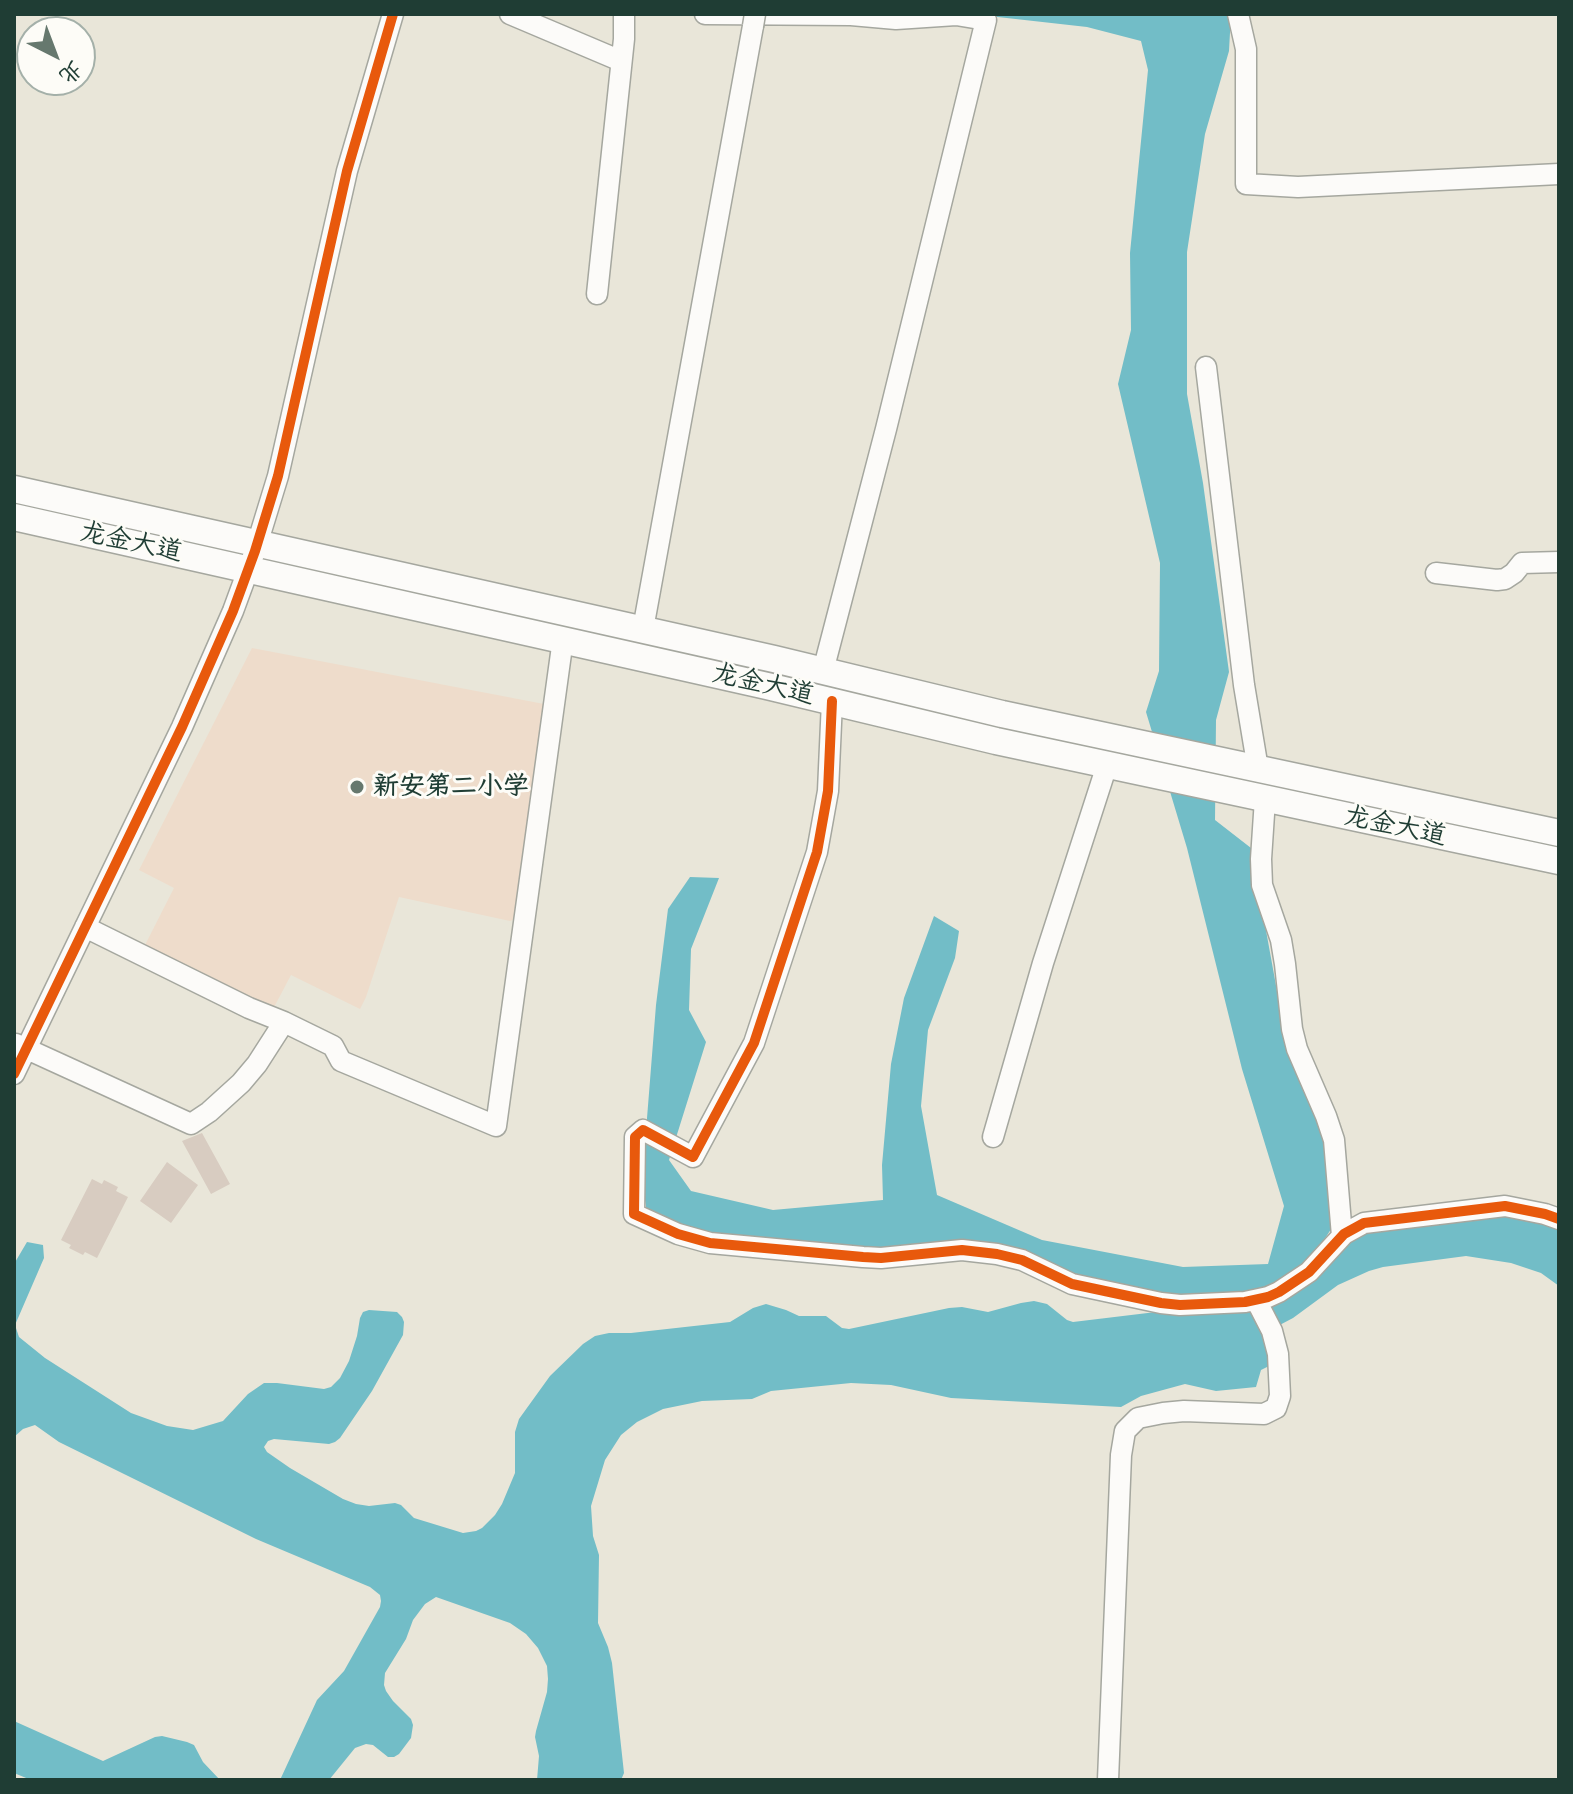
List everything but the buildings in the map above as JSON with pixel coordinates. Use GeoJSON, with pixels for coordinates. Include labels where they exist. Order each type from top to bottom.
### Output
{"type":"FeatureCollection","features":[{"type":"Feature","properties":{"kind":"main road","name":"龙金大道"},"geometry":{"type":"LineString","coordinates":[[14,489],[643,629],[1002,714],[1559,833]]}},
{"type":"Feature","properties":{"kind":"main road","name":"龙金大道"},"geometry":{"type":"LineString","coordinates":[[15,520],[563,639],[996,741],[1559,861]]}},
{"type":"Feature","properties":{"kind":"street"},"geometry":{"type":"LineString","coordinates":[[14,1074],[20,1046],[85,927],[182,727],[227,625],[258,543],[278,476],[347,171],[393,14]]}},
{"type":"Feature","properties":{"kind":"street"},"geometry":{"type":"LineString","coordinates":[[510,14],[621,61]]}},
{"type":"Feature","properties":{"kind":"street"},"geometry":{"type":"LineString","coordinates":[[597,294],[624,14]]}},
{"type":"Feature","properties":{"kind":"street"},"geometry":{"type":"LineString","coordinates":[[705,14],[851,15],[896,19],[956,15],[986,20],[823,671]]}},
{"type":"Feature","properties":{"kind":"street"},"geometry":{"type":"LineString","coordinates":[[1238,14],[1246,49],[1246,184],[1298,187],[1559,174]]}},
{"type":"Feature","properties":{"kind":"street"},"geometry":{"type":"LineString","coordinates":[[643,629],[754,20]]}},
{"type":"Feature","properties":{"kind":"street"},"geometry":{"type":"LineString","coordinates":[[1206,367],[1244,685],[1247,766]]}},
{"type":"Feature","properties":{"kind":"street"},"geometry":{"type":"LineString","coordinates":[[1436,573],[1497,580],[1514,573],[1522,563],[1559,562]]}},
{"type":"Feature","properties":{"kind":"street"},"geometry":{"type":"LineString","coordinates":[[85,927],[333,1046],[341,1061],[496,1126],[563,639]]}},
{"type":"Feature","properties":{"kind":"street"},"geometry":{"type":"LineString","coordinates":[[832,701],[828,791],[817,852],[754,1043],[693,1157],[643,1130],[635,1137],[634,1214],[678,1234],[710,1243],[872,1258],[962,1250],[1009,1257],[1072,1284],[1180,1305],[1268,1297],[1290,1286],[1342,1236],[1364,1223],[1505,1206],[1559,1219]]}},
{"type":"Feature","properties":{"kind":"street"},"geometry":{"type":"LineString","coordinates":[[993,1137],[1043,963],[1107,765]]}},
{"type":"Feature","properties":{"kind":"street"},"geometry":{"type":"LineString","coordinates":[[1265,799],[1262,885],[1281,940],[1297,1049],[1334,1140],[1342,1236]]}},
{"type":"Feature","properties":{"kind":"street"},"geometry":{"type":"LineString","coordinates":[[20,1046],[191,1124],[241,1083],[284,1022]]}},
{"type":"Feature","properties":{"kind":"street"},"geometry":{"type":"LineString","coordinates":[[1108,1780],[1120,1471],[1125,1431],[1138,1418],[1163,1413],[1264,1414],[1276,1408],[1280,1396],[1278,1354],[1272,1331],[1256,1300]]}},
{"type":"Feature","properties":{"kind":"shaded area","name":"新安第二小学"},"geometry":{"type":"Polygon","coordinates":[[[252,648],[544,704],[517,918],[510,921],[399,897],[360,1009],[291,975],[271,1013],[143,949],[174,888],[139,870],[252,648]]]}},
{"type":"Feature","properties":{"kind":"water"},"geometry":{"type":"Polygon","coordinates":[[[825,14],[1231,14],[1229,51],[1205,134],[1187,252],[1187,394],[1203,483],[1229,672],[1216,720],[1215,820],[1251,848],[1287,1046],[1326,1136],[1333,1226],[1310,1262],[1283,1283],[1242,1293],[1163,1299],[1079,1281],[1021,1255],[872,1254],[704,1236],[647,1213],[642,1181],[656,1005],[668,909],[690,877],[719,878],[691,949],[689,1010],[706,1042],[669,1160],[691,1191],[773,1210],[883,1200],[882,1165],[891,1064],[904,998],[934,916],[959,931],[955,958],[928,1030],[921,1106],[937,1195],[1042,1240],[1183,1267],[1268,1264],[1284,1206],[1242,1069],[1187,848],[1146,712],[1159,671],[1160,563],[1118,384],[1131,330],[1130,253],[1148,70],[1141,41],[1087,27],[980,15],[825,14]]]}},
{"type":"Feature","properties":{"kind":"water"},"geometry":{"type":"Polygon","coordinates":[[[1489,1212],[1559,1226],[1559,1286],[1541,1273],[1511,1263],[1466,1256],[1383,1267],[1338,1285],[1274,1328],[1267,1313],[1362,1230],[1489,1212]]]}},
{"type":"Feature","properties":{"kind":"water"},"geometry":{"type":"Polygon","coordinates":[[[27,1242],[43,1245],[44,1258],[15,1325],[19,1337],[45,1358],[131,1413],[167,1426],[193,1430],[223,1421],[248,1394],[264,1383],[324,1389],[331,1387],[349,1361],[363,1312],[397,1312],[404,1322],[403,1335],[372,1391],[340,1438],[329,1444],[274,1439],[264,1447],[290,1468],[343,1499],[369,1506],[395,1503],[414,1518],[463,1533],[482,1528],[502,1504],[515,1473],[515,1432],[519,1419],[550,1376],[583,1344],[595,1336],[609,1333],[730,1322],[766,1304],[799,1316],[826,1316],[842,1328],[849,1329],[949,1308],[988,1312],[1034,1301],[1047,1304],[1073,1322],[1156,1312],[1247,1309],[1258,1314],[1273,1364],[1261,1370],[1256,1387],[1216,1391],[1185,1384],[1141,1396],[1121,1407],[951,1398],[891,1385],[851,1383],[771,1391],[752,1399],[702,1401],[663,1409],[637,1422],[621,1435],[605,1460],[591,1506],[593,1536],[599,1555],[598,1623],[612,1663],[624,1773],[621,1780],[537,1780],[539,1756],[535,1737],[548,1679],[547,1666],[538,1648],[526,1634],[510,1623],[436,1597],[425,1604],[413,1620],[406,1639],[385,1673],[386,1691],[413,1725],[411,1738],[399,1754],[388,1757],[373,1745],[366,1744],[355,1748],[329,1780],[280,1780],[317,1700],[344,1671],[380,1607],[380,1595],[370,1587],[256,1539],[59,1442],[35,1425],[23,1429],[14,1437],[14,1264],[27,1242]]]}},
{"type":"Feature","properties":{"kind":"water"},"geometry":{"type":"Polygon","coordinates":[[[14,1721],[103,1761],[155,1737],[187,1742],[194,1745],[203,1762],[220,1780],[31,1780],[14,1773],[14,1721]]]}},
{"type":"Feature","properties":{"kind":"cycle path"},"geometry":{"type":"LineString","coordinates":[[14,1074],[182,727],[233,611],[255,551],[278,476],[347,171],[393,14]]}},
{"type":"Feature","properties":{"kind":"cycle path"},"geometry":{"type":"LineString","coordinates":[[832,701],[828,791],[817,852],[754,1043],[693,1157],[643,1130],[635,1137],[634,1214],[678,1234],[710,1243],[881,1258],[962,1250],[997,1254],[1022,1260],[1072,1284],[1180,1305],[1245,1302],[1268,1297],[1309,1272],[1344,1234],[1364,1223],[1505,1206],[1559,1219]]}},
{"type":"Feature","properties":{"kind":"place","name":"新安第二小学"},"geometry":{"type":"Point","coordinates":[357,787]}}]}
